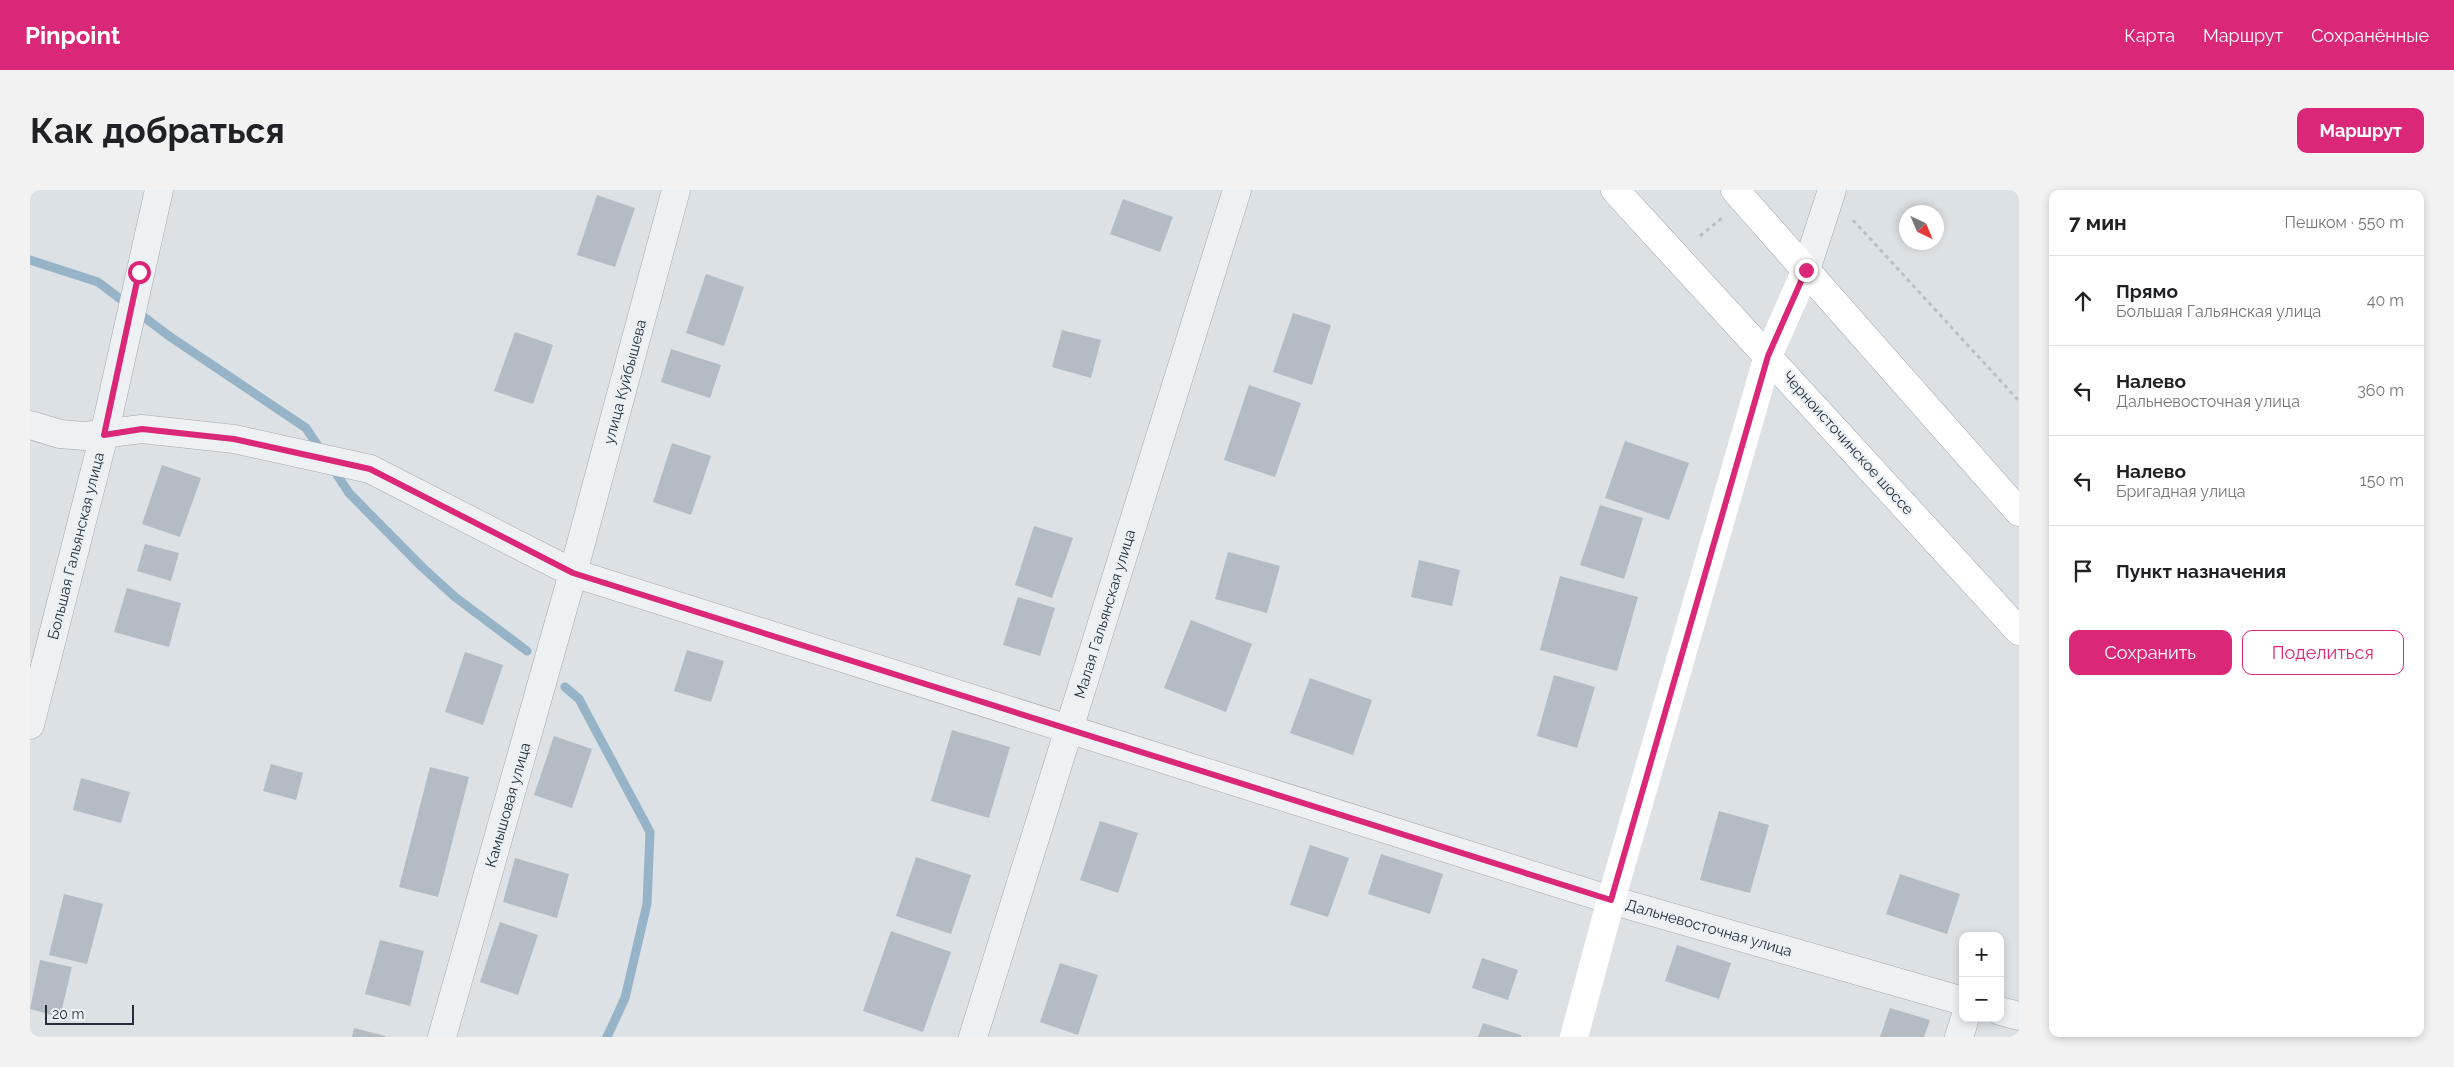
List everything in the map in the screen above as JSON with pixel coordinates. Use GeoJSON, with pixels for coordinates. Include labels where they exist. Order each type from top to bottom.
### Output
{"type":"FeatureCollection","features":[{"type":"Feature","properties":{"kind":"main road","name":"Черноисточинское шоссе"},"geometry":{"type":"LineString","coordinates":[[1615,190],[2019,631]]}},
{"type":"Feature","properties":{"kind":"main road"},"geometry":{"type":"LineString","coordinates":[[1735,190],[2019,512]]}},
{"type":"Feature","properties":{"kind":"main road"},"geometry":{"type":"LineString","coordinates":[[1574,1037],[1611,900],[1768,356],[1806,270]]}},
{"type":"Feature","properties":{"kind":"street","name":"Большая Гальянская улица"},"geometry":{"type":"LineString","coordinates":[[30,725],[104,435],[159,190]]}},
{"type":"Feature","properties":{"kind":"street","name":"улица Куйбышева"},"geometry":{"type":"LineString","coordinates":[[573,573],[676,190]]}},
{"type":"Feature","properties":{"kind":"street","name":"Малая Гальянская улица"},"geometry":{"type":"LineString","coordinates":[[972,1037],[1237,190]]}},
{"type":"Feature","properties":{"kind":"street"},"geometry":{"type":"LineString","coordinates":[[1806,270],[1831,192]]}},
{"type":"Feature","properties":{"kind":"street","name":"Дальневосточная улица"},"geometry":{"type":"LineString","coordinates":[[30,425],[60,434],[104,435],[142,429],[234,439],[370,469],[573,573],[1611,900],[1959,1000]]}},
{"type":"Feature","properties":{"kind":"street","name":"Камышовая улица"},"geometry":{"type":"LineString","coordinates":[[442,1037],[573,573]]}},
{"type":"Feature","properties":{"kind":"street"},"geometry":{"type":"LineString","coordinates":[[2004,1012],[2019,1016]]}},
{"type":"Feature","properties":{"kind":"street"},"geometry":{"type":"LineString","coordinates":[[1959,1037],[1964,1022]]}},
{"type":"Feature","properties":{"kind":"path"},"geometry":{"type":"LineString","coordinates":[[1831,192],[2019,401]]}},
{"type":"Feature","properties":{"kind":"path"},"geometry":{"type":"LineString","coordinates":[[1700,236],[1722,217]]}},
{"type":"Feature","properties":{"kind":"building"},"geometry":{"type":"Polygon","coordinates":[[[597,195],[635,208],[615,267],[577,255],[597,195]]]}},
{"type":"Feature","properties":{"kind":"building"},"geometry":{"type":"Polygon","coordinates":[[[1123,199],[1173,217],[1160,252],[1110,234],[1123,199]]]}},
{"type":"Feature","properties":{"kind":"building"},"geometry":{"type":"Polygon","coordinates":[[[706,274],[744,287],[724,346],[686,333],[706,274]]]}},
{"type":"Feature","properties":{"kind":"building"},"geometry":{"type":"Polygon","coordinates":[[[1293,313],[1331,325],[1312,385],[1273,372],[1293,313]]]}},
{"type":"Feature","properties":{"kind":"building"},"geometry":{"type":"Polygon","coordinates":[[[1062,330],[1101,340],[1091,378],[1052,367],[1062,330]]]}},
{"type":"Feature","properties":{"kind":"building"},"geometry":{"type":"Polygon","coordinates":[[[515,332],[553,345],[533,404],[494,391],[515,332]]]}},
{"type":"Feature","properties":{"kind":"building"},"geometry":{"type":"Polygon","coordinates":[[[671,349],[721,365],[710,398],[661,382],[671,349]]]}},
{"type":"Feature","properties":{"kind":"building"},"geometry":{"type":"Polygon","coordinates":[[[1249,385],[1301,403],[1275,477],[1224,460],[1249,385]]]}},
{"type":"Feature","properties":{"kind":"building"},"geometry":{"type":"Polygon","coordinates":[[[1625,441],[1689,463],[1669,520],[1605,498],[1625,441]]]}},
{"type":"Feature","properties":{"kind":"building"},"geometry":{"type":"Polygon","coordinates":[[[672,443],[711,456],[691,515],[653,502],[672,443]]]}},
{"type":"Feature","properties":{"kind":"building"},"geometry":{"type":"Polygon","coordinates":[[[162,465],[201,478],[180,537],[142,524],[162,465]]]}},
{"type":"Feature","properties":{"kind":"building"},"geometry":{"type":"Polygon","coordinates":[[[1600,505],[1643,518],[1624,579],[1580,565],[1600,505]]]}},
{"type":"Feature","properties":{"kind":"building"},"geometry":{"type":"Polygon","coordinates":[[[1034,526],[1073,538],[1052,598],[1015,585],[1034,526]]]}},
{"type":"Feature","properties":{"kind":"building"},"geometry":{"type":"Polygon","coordinates":[[[145,544],[179,553],[171,581],[137,571],[145,544]]]}},
{"type":"Feature","properties":{"kind":"building"},"geometry":{"type":"Polygon","coordinates":[[[1228,552],[1280,566],[1267,613],[1215,599],[1228,552]]]}},
{"type":"Feature","properties":{"kind":"building"},"geometry":{"type":"Polygon","coordinates":[[[1419,560],[1460,570],[1452,606],[1411,597],[1419,560]]]}},
{"type":"Feature","properties":{"kind":"building"},"geometry":{"type":"Polygon","coordinates":[[[1560,576],[1638,597],[1617,671],[1540,650],[1560,576]]]}},
{"type":"Feature","properties":{"kind":"building"},"geometry":{"type":"Polygon","coordinates":[[[127,588],[181,603],[169,647],[114,632],[127,588]]]}},
{"type":"Feature","properties":{"kind":"building"},"geometry":{"type":"Polygon","coordinates":[[[1018,597],[1055,608],[1040,656],[1003,645],[1018,597]]]}},
{"type":"Feature","properties":{"kind":"building"},"geometry":{"type":"Polygon","coordinates":[[[1191,620],[1252,644],[1226,712],[1164,688],[1191,620]]]}},
{"type":"Feature","properties":{"kind":"building"},"geometry":{"type":"Polygon","coordinates":[[[687,650],[724,661],[711,702],[674,691],[687,650]]]}},
{"type":"Feature","properties":{"kind":"building"},"geometry":{"type":"Polygon","coordinates":[[[465,652],[503,665],[483,725],[445,712],[465,652]]]}},
{"type":"Feature","properties":{"kind":"building"},"geometry":{"type":"Polygon","coordinates":[[[1554,675],[1595,687],[1577,748],[1537,736],[1554,675]]]}},
{"type":"Feature","properties":{"kind":"building"},"geometry":{"type":"Polygon","coordinates":[[[1310,678],[1372,700],[1353,755],[1290,733],[1310,678]]]}},
{"type":"Feature","properties":{"kind":"building"},"geometry":{"type":"Polygon","coordinates":[[[952,730],[1010,747],[989,818],[931,801],[952,730]]]}},
{"type":"Feature","properties":{"kind":"building"},"geometry":{"type":"Polygon","coordinates":[[[554,736],[592,749],[572,808],[534,795],[554,736]]]}},
{"type":"Feature","properties":{"kind":"building"},"geometry":{"type":"Polygon","coordinates":[[[271,764],[303,773],[296,800],[263,791],[271,764]]]}},
{"type":"Feature","properties":{"kind":"building"},"geometry":{"type":"Polygon","coordinates":[[[430,767],[469,777],[438,897],[399,887],[430,767]]]}},
{"type":"Feature","properties":{"kind":"building"},"geometry":{"type":"Polygon","coordinates":[[[81,778],[130,792],[121,823],[73,810],[81,778]]]}},
{"type":"Feature","properties":{"kind":"building"},"geometry":{"type":"Polygon","coordinates":[[[1719,811],[1769,825],[1750,893],[1700,880],[1719,811]]]}},
{"type":"Feature","properties":{"kind":"building"},"geometry":{"type":"Polygon","coordinates":[[[1100,821],[1138,833],[1118,893],[1080,880],[1100,821]]]}},
{"type":"Feature","properties":{"kind":"building"},"geometry":{"type":"Polygon","coordinates":[[[1310,845],[1349,858],[1328,917],[1290,905],[1310,845]]]}},
{"type":"Feature","properties":{"kind":"building"},"geometry":{"type":"Polygon","coordinates":[[[1381,854],[1443,874],[1430,914],[1368,894],[1381,854]]]}},
{"type":"Feature","properties":{"kind":"building"},"geometry":{"type":"Polygon","coordinates":[[[916,857],[971,875],[951,934],[896,916],[916,857]]]}},
{"type":"Feature","properties":{"kind":"building"},"geometry":{"type":"Polygon","coordinates":[[[515,858],[569,874],[557,918],[503,902],[515,858]]]}},
{"type":"Feature","properties":{"kind":"building"},"geometry":{"type":"Polygon","coordinates":[[[1900,874],[1960,894],[1947,934],[1886,914],[1900,874]]]}},
{"type":"Feature","properties":{"kind":"building"},"geometry":{"type":"Polygon","coordinates":[[[64,894],[103,904],[87,964],[49,955],[64,894]]]}},
{"type":"Feature","properties":{"kind":"building"},"geometry":{"type":"Polygon","coordinates":[[[500,922],[538,935],[518,995],[480,982],[500,922]]]}},
{"type":"Feature","properties":{"kind":"building"},"geometry":{"type":"Polygon","coordinates":[[[891,931],[951,952],[923,1032],[863,1011],[891,931]]]}},
{"type":"Feature","properties":{"kind":"building"},"geometry":{"type":"Polygon","coordinates":[[[380,940],[424,951],[410,1006],[365,994],[380,940]]]}},
{"type":"Feature","properties":{"kind":"building"},"geometry":{"type":"Polygon","coordinates":[[[1677,945],[1731,963],[1719,999],[1665,981],[1677,945]]]}},
{"type":"Feature","properties":{"kind":"building"},"geometry":{"type":"Polygon","coordinates":[[[1482,958],[1518,970],[1508,1000],[1472,988],[1482,958]]]}},
{"type":"Feature","properties":{"kind":"building"},"geometry":{"type":"Polygon","coordinates":[[[40,960],[72,967],[60,1017],[30,1009],[40,960]]]}},
{"type":"Feature","properties":{"kind":"building"},"geometry":{"type":"Polygon","coordinates":[[[1060,963],[1098,975],[1078,1035],[1040,1022],[1060,963]]]}},
{"type":"Feature","properties":{"kind":"building"},"geometry":{"type":"Polygon","coordinates":[[[1890,1008],[1930,1020],[1924,1037],[1880,1037],[1890,1008]]]}},
{"type":"Feature","properties":{"kind":"building"},"geometry":{"type":"Polygon","coordinates":[[[1483,1023],[1521,1035],[1521,1037],[1478,1037],[1483,1023]]]}},
{"type":"Feature","properties":{"kind":"building"},"geometry":{"type":"Polygon","coordinates":[[[354,1028],[385,1036],[385,1037],[352,1037],[354,1028]]]}},
{"type":"Feature","properties":{"kind":"waterway"},"geometry":{"type":"LineString","coordinates":[[30,260],[98,282],[169,336],[306,428],[322,452]]}},
{"type":"Feature","properties":{"kind":"waterway"},"geometry":{"type":"LineString","coordinates":[[332,467],[349,493],[422,567],[455,597],[527,651]]}},
{"type":"Feature","properties":{"kind":"waterway"},"geometry":{"type":"LineString","coordinates":[[565,687],[579,699],[650,832],[647,904],[625,998],[607,1037]]}},
{"type":"Feature","properties":{"kind":"route"},"geometry":{"type":"LineString","coordinates":[[139,272],[104,435],[142,429],[234,439],[370,469],[573,573],[1611,900],[1768,356],[1806,270]]}}]}
